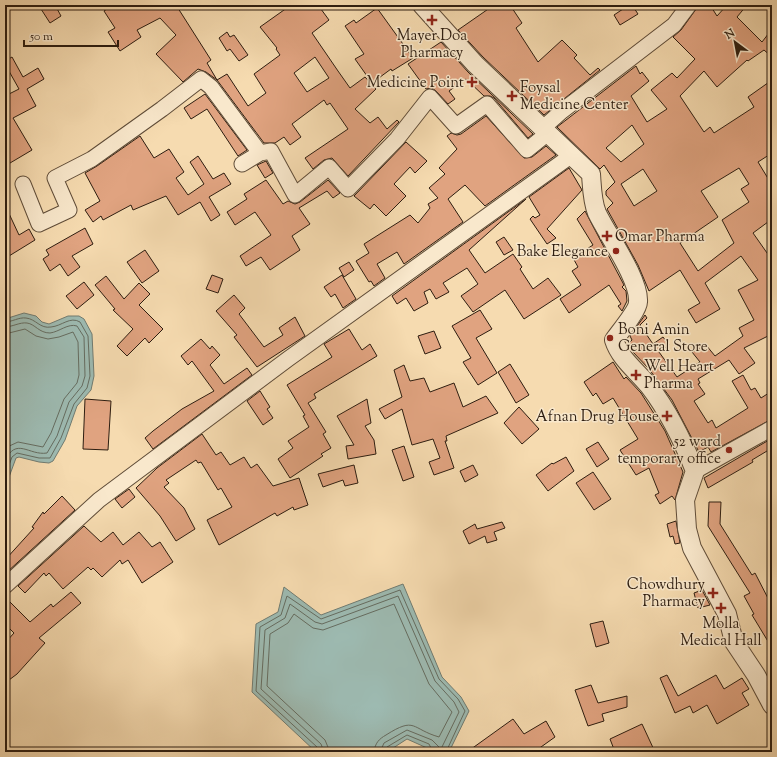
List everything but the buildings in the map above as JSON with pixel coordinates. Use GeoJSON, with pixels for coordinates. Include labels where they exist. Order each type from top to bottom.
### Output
{"type":"FeatureCollection","features":[{"type":"Feature","properties":{"kind":"street"},"geometry":{"type":"LineString","coordinates":[[422,5],[475,64],[546,130],[590,174],[592,192],[597,212],[638,291],[639,303],[614,340],[617,350],[648,385],[665,409],[683,440],[696,471]]}},
{"type":"Feature","properties":{"kind":"street"},"geometry":{"type":"LineString","coordinates":[[242,164],[260,153],[271,151],[295,195],[329,167],[348,189],[397,139],[430,97],[456,126],[487,104],[527,150],[562,111],[674,25],[689,5]]}},
{"type":"Feature","properties":{"kind":"street"},"geometry":{"type":"LineString","coordinates":[[22,184],[39,224],[69,210],[56,178],[92,160],[162,110],[201,79],[211,86],[260,153]]}},
{"type":"Feature","properties":{"kind":"street"},"geometry":{"type":"LineString","coordinates":[[5,586],[99,500],[288,359],[572,155]]}},
{"type":"Feature","properties":{"kind":"street"},"geometry":{"type":"LineString","coordinates":[[772,428],[696,471],[685,500],[687,529],[692,548],[727,614],[734,642],[756,675],[772,704]]}},
{"type":"Feature","properties":{"kind":"water"},"geometry":{"type":"Polygon","coordinates":[[[24,313],[36,316],[42,322],[49,324],[68,316],[79,316],[84,319],[92,334],[94,376],[91,390],[77,406],[65,440],[53,461],[49,463],[19,457],[16,458],[5,488],[5,319],[24,313]]]}},
{"type":"Feature","properties":{"kind":"water"},"geometry":{"type":"Polygon","coordinates":[[[403,584],[442,677],[461,697],[469,711],[449,752],[431,752],[427,748],[407,739],[387,752],[316,752],[252,692],[256,624],[278,612],[284,587],[321,615],[403,584]]]}},
{"type":"Feature","properties":{"kind":"place","name":"Mayer Doa Pharmacy"},"geometry":{"type":"Point","coordinates":[432,20]}},
{"type":"Feature","properties":{"kind":"place","name":"Medicine Point"},"geometry":{"type":"Point","coordinates":[472,82]}},
{"type":"Feature","properties":{"kind":"place","name":"Foysal Medicine Center"},"geometry":{"type":"Point","coordinates":[512,96]}},
{"type":"Feature","properties":{"kind":"place","name":"Omar Pharma"},"geometry":{"type":"Point","coordinates":[607,236]}},
{"type":"Feature","properties":{"kind":"place","name":"Bake Elegance"},"geometry":{"type":"Point","coordinates":[616,251]}},
{"type":"Feature","properties":{"kind":"place","name":"Boni Amin General Store"},"geometry":{"type":"Point","coordinates":[610,338]}},
{"type":"Feature","properties":{"kind":"place","name":"Well Heart Pharma"},"geometry":{"type":"Point","coordinates":[636,375]}},
{"type":"Feature","properties":{"kind":"place","name":"Afnan Drug House"},"geometry":{"type":"Point","coordinates":[667,416]}},
{"type":"Feature","properties":{"kind":"place","name":"52 ward temporary office"},"geometry":{"type":"Point","coordinates":[729,450]}},
{"type":"Feature","properties":{"kind":"place","name":"Chowdhury Pharmacy"},"geometry":{"type":"Point","coordinates":[713,593]}},
{"type":"Feature","properties":{"kind":"place","name":"Molla Medical Hall"},"geometry":{"type":"Point","coordinates":[721,608]}}]}
